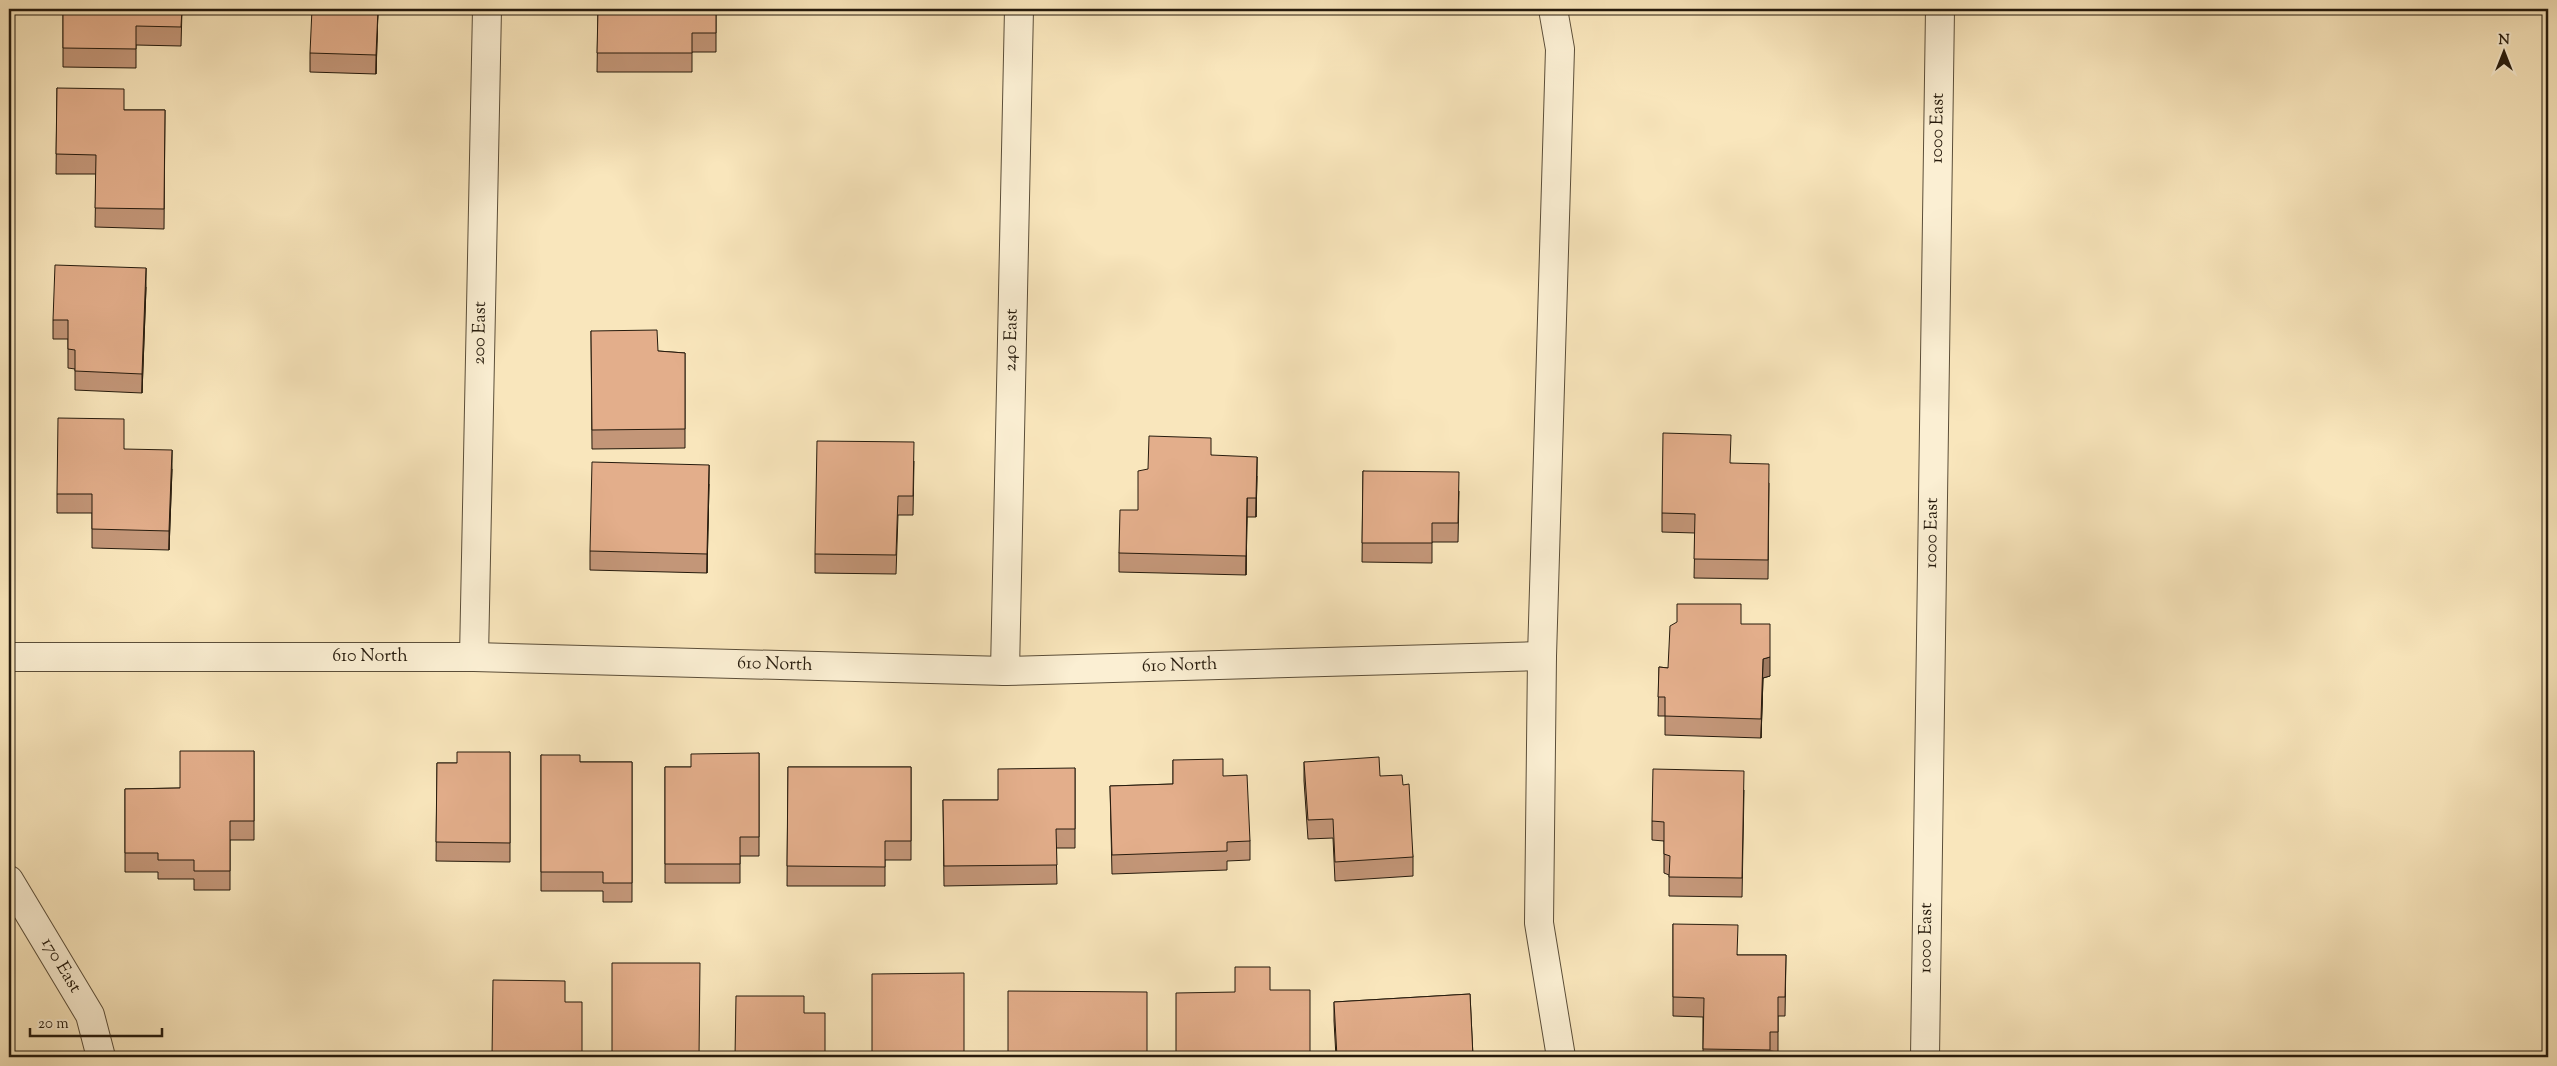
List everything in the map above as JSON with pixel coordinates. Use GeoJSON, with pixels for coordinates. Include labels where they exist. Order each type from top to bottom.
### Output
{"type":"FeatureCollection","features":[{"type":"Feature","properties":{"kind":"street","name":"200 East"},"geometry":{"type":"LineString","coordinates":[[474,657],[487,9]]}},
{"type":"Feature","properties":{"kind":"street","name":"240 East"},"geometry":{"type":"LineString","coordinates":[[1005,670],[1018,9]]}},
{"type":"Feature","properties":{"kind":"street"},"geometry":{"type":"LineString","coordinates":[[1553,9],[1560,50],[1542,656],[1539,923],[1561,1057]]}},
{"type":"Feature","properties":{"kind":"street","name":"1000 East"},"geometry":{"type":"LineString","coordinates":[[1925,1057],[1940,9]]}},
{"type":"Feature","properties":{"kind":"street","name":"610 North"},"geometry":{"type":"LineString","coordinates":[[9,657],[474,657],[1005,670],[1542,656]]}},
{"type":"Feature","properties":{"kind":"street","name":"170 East"},"geometry":{"type":"LineString","coordinates":[[9,880],[90,1015],[101,1057]]}},
{"type":"Feature","properties":{"kind":"building"},"geometry":{"type":"Polygon","coordinates":[[[63,9],[182,9],[181,27],[136,26],[136,49],[63,48],[63,9]]]}},
{"type":"Feature","properties":{"kind":"building"},"geometry":{"type":"Polygon","coordinates":[[[312,9],[378,9],[376,55],[310,53],[312,9]]]}},
{"type":"Feature","properties":{"kind":"building"},"geometry":{"type":"Polygon","coordinates":[[[598,9],[716,9],[716,33],[692,33],[692,53],[597,53],[598,9]]]}},
{"type":"Feature","properties":{"kind":"building"},"geometry":{"type":"Polygon","coordinates":[[[57,88],[124,89],[124,110],[165,110],[164,209],[95,208],[96,155],[56,154],[57,88]]]}},
{"type":"Feature","properties":{"kind":"building"},"geometry":{"type":"Polygon","coordinates":[[[55,265],[146,268],[142,374],[75,371],[75,350],[68,349],[68,320],[53,320],[55,265]]]}},
{"type":"Feature","properties":{"kind":"building"},"geometry":{"type":"Polygon","coordinates":[[[657,330],[658,351],[685,353],[685,429],[592,430],[591,331],[657,330]]]}},
{"type":"Feature","properties":{"kind":"building"},"geometry":{"type":"Polygon","coordinates":[[[58,418],[124,419],[124,449],[172,450],[169,531],[92,529],[92,494],[57,494],[58,418]]]}},
{"type":"Feature","properties":{"kind":"building"},"geometry":{"type":"Polygon","coordinates":[[[1663,433],[1731,435],[1730,463],[1769,464],[1768,560],[1694,559],[1695,514],[1662,513],[1663,433]]]}},
{"type":"Feature","properties":{"kind":"building"},"geometry":{"type":"Polygon","coordinates":[[[1149,436],[1211,438],[1211,455],[1257,457],[1256,498],[1247,498],[1246,556],[1119,553],[1120,510],[1138,510],[1138,471],[1148,469],[1149,436]]]}},
{"type":"Feature","properties":{"kind":"building"},"geometry":{"type":"Polygon","coordinates":[[[817,441],[914,442],[913,496],[898,496],[896,555],[815,554],[817,441]]]}},
{"type":"Feature","properties":{"kind":"building"},"geometry":{"type":"Polygon","coordinates":[[[592,462],[709,465],[707,554],[590,551],[592,462]]]}},
{"type":"Feature","properties":{"kind":"building"},"geometry":{"type":"Polygon","coordinates":[[[1363,471],[1459,472],[1458,523],[1432,523],[1432,543],[1362,543],[1363,471]]]}},
{"type":"Feature","properties":{"kind":"building"},"geometry":{"type":"Polygon","coordinates":[[[1677,604],[1741,604],[1741,624],[1770,624],[1770,657],[1763,659],[1761,719],[1665,716],[1665,697],[1658,697],[1659,667],[1668,668],[1670,626],[1677,622],[1677,604]]]}},
{"type":"Feature","properties":{"kind":"building"},"geometry":{"type":"Polygon","coordinates":[[[180,751],[254,751],[254,821],[230,821],[230,871],[194,871],[194,860],[158,860],[158,853],[125,853],[125,789],[180,788],[180,751]]]}},
{"type":"Feature","properties":{"kind":"building"},"geometry":{"type":"Polygon","coordinates":[[[457,752],[510,752],[510,843],[436,842],[437,763],[457,763],[457,752]]]}},
{"type":"Feature","properties":{"kind":"building"},"geometry":{"type":"Polygon","coordinates":[[[759,753],[759,837],[740,837],[740,864],[665,864],[665,767],[691,767],[691,754],[759,753]]]}},
{"type":"Feature","properties":{"kind":"building"},"geometry":{"type":"Polygon","coordinates":[[[541,755],[580,755],[580,762],[632,762],[632,883],[603,883],[603,872],[541,872],[541,755]]]}},
{"type":"Feature","properties":{"kind":"building"},"geometry":{"type":"Polygon","coordinates":[[[1379,757],[1380,776],[1402,775],[1403,785],[1409,784],[1413,857],[1335,862],[1333,819],[1308,820],[1304,762],[1379,757]]]}},
{"type":"Feature","properties":{"kind":"building"},"geometry":{"type":"Polygon","coordinates":[[[1223,759],[1223,776],[1247,775],[1250,841],[1227,842],[1227,851],[1112,855],[1110,786],[1173,784],[1173,760],[1223,759]]]}},
{"type":"Feature","properties":{"kind":"building"},"geometry":{"type":"Polygon","coordinates":[[[788,767],[911,767],[911,841],[885,841],[885,867],[787,866],[788,767]]]}},
{"type":"Feature","properties":{"kind":"building"},"geometry":{"type":"Polygon","coordinates":[[[1075,768],[1075,829],[1056,829],[1057,865],[944,866],[943,800],[998,800],[998,769],[1075,768]]]}},
{"type":"Feature","properties":{"kind":"building"},"geometry":{"type":"Polygon","coordinates":[[[1653,769],[1744,771],[1742,878],[1669,877],[1670,856],[1664,854],[1664,822],[1652,821],[1653,769]]]}},
{"type":"Feature","properties":{"kind":"building"},"geometry":{"type":"Polygon","coordinates":[[[1673,924],[1738,925],[1737,955],[1786,955],[1785,997],[1778,997],[1778,1032],[1770,1032],[1770,1050],[1703,1049],[1704,998],[1673,997],[1673,924]]]}},
{"type":"Feature","properties":{"kind":"building"},"geometry":{"type":"Polygon","coordinates":[[[612,963],[700,963],[699,1057],[612,1057],[612,963]]]}},
{"type":"Feature","properties":{"kind":"building"},"geometry":{"type":"Polygon","coordinates":[[[1235,967],[1270,967],[1270,990],[1310,990],[1310,1057],[1176,1057],[1176,993],[1235,992],[1235,967]]]}},
{"type":"Feature","properties":{"kind":"building"},"geometry":{"type":"Polygon","coordinates":[[[964,973],[964,1057],[872,1057],[872,974],[964,973]]]}},
{"type":"Feature","properties":{"kind":"building"},"geometry":{"type":"Polygon","coordinates":[[[493,980],[565,981],[565,1002],[582,1002],[582,1057],[492,1057],[493,980]]]}},
{"type":"Feature","properties":{"kind":"building"},"geometry":{"type":"Polygon","coordinates":[[[1008,991],[1147,992],[1147,1057],[1008,1057],[1008,991]]]}},
{"type":"Feature","properties":{"kind":"building"},"geometry":{"type":"Polygon","coordinates":[[[1470,994],[1473,1057],[1337,1057],[1334,1002],[1470,994]]]}},
{"type":"Feature","properties":{"kind":"building"},"geometry":{"type":"Polygon","coordinates":[[[736,996],[804,996],[804,1013],[825,1013],[825,1057],[735,1057],[736,996]]]}}]}
